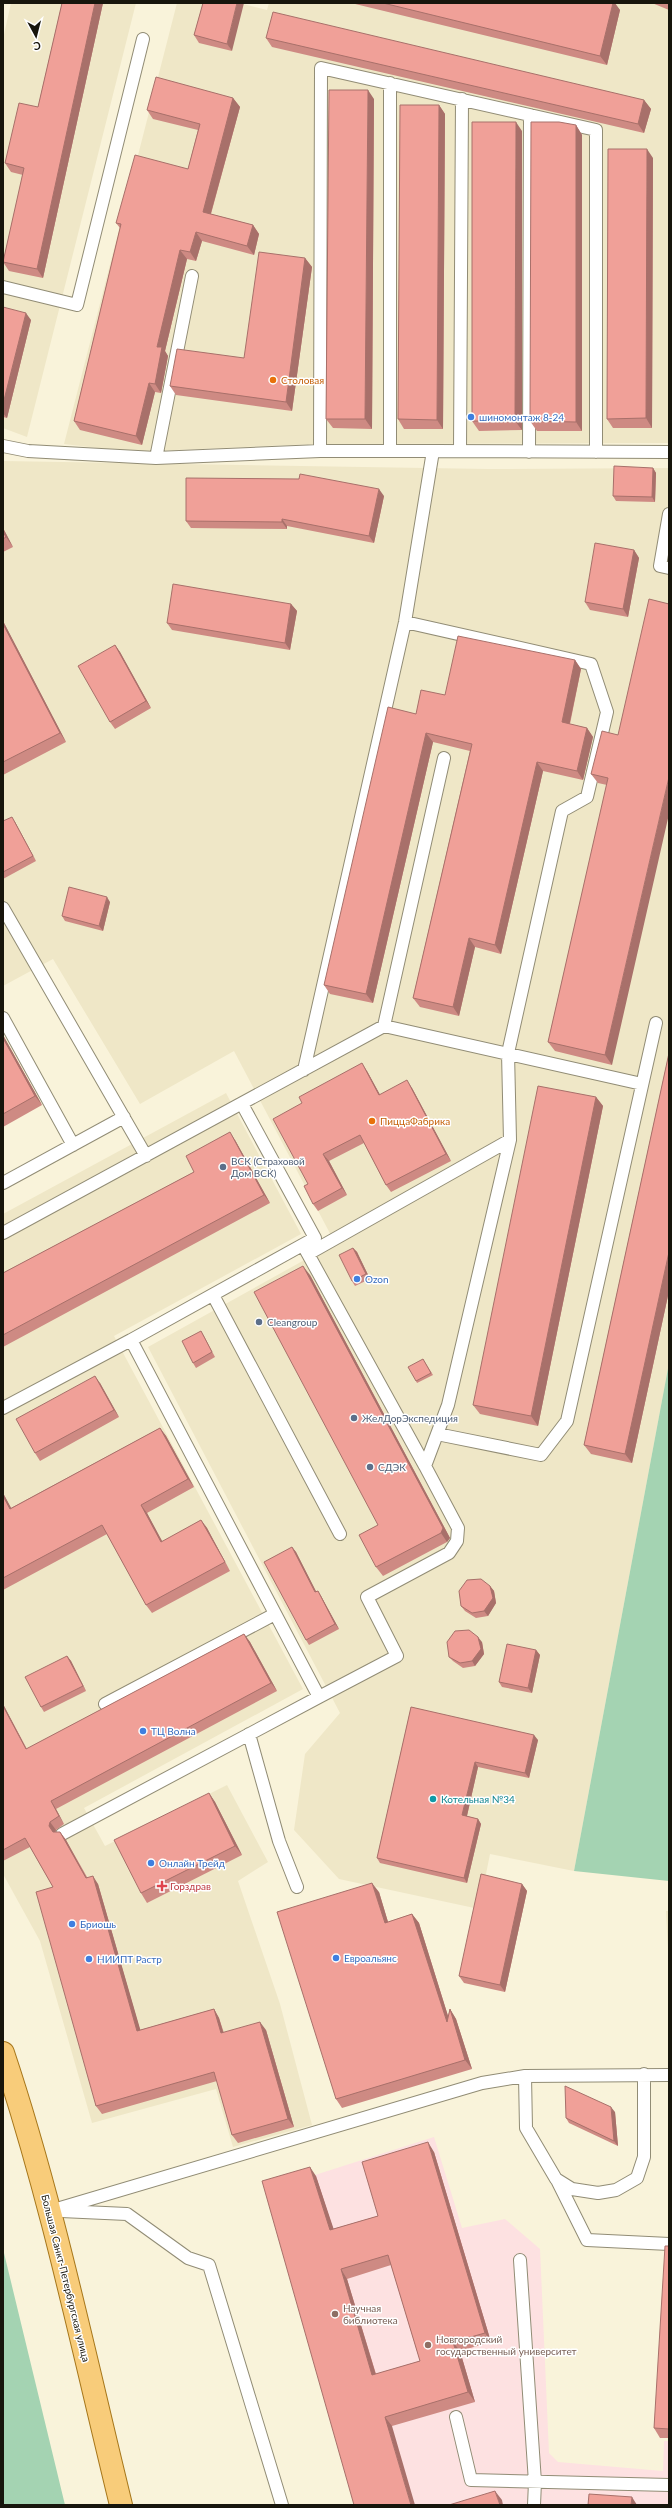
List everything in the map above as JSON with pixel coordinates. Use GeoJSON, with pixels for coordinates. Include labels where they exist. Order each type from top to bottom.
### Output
{"type":"FeatureCollection","features":[{"type":"Feature","properties":{"kind":"main road","name":"Большая Санкт-Петербургская улица"},"geometry":{"type":"LineString","coordinates":[[3,2053],[20,2102],[50,2211],[120,2505]]}},
{"type":"Feature","properties":{"kind":"lane"},"geometry":{"type":"LineString","coordinates":[[3,287],[77,305],[143,39]]}},
{"type":"Feature","properties":{"kind":"lane"},"geometry":{"type":"LineString","coordinates":[[320,451],[321,68],[596,130],[596,452]]}},
{"type":"Feature","properties":{"kind":"lane"},"geometry":{"type":"LineString","coordinates":[[390,83],[390,451]]}},
{"type":"Feature","properties":{"kind":"lane"},"geometry":{"type":"LineString","coordinates":[[460,451],[462,99]]}},
{"type":"Feature","properties":{"kind":"lane"},"geometry":{"type":"LineString","coordinates":[[529,452],[530,115]]}},
{"type":"Feature","properties":{"kind":"lane"},"geometry":{"type":"LineString","coordinates":[[156,458],[192,276]]}},
{"type":"Feature","properties":{"kind":"lane"},"geometry":{"type":"LineString","coordinates":[[3,446],[28,451],[156,458],[320,451],[669,452]]}},
{"type":"Feature","properties":{"kind":"lane"},"geometry":{"type":"LineString","coordinates":[[304,1070],[405,622],[433,451]]}},
{"type":"Feature","properties":{"kind":"lane"},"geometry":{"type":"LineString","coordinates":[[669,514],[660,566],[669,568]]}},
{"type":"Feature","properties":{"kind":"lane"},"geometry":{"type":"LineString","coordinates":[[405,622],[591,664],[607,712],[587,797],[562,811],[508,1053],[510,1140],[448,1405],[425,1466]]}},
{"type":"Feature","properties":{"kind":"lane"},"geometry":{"type":"LineString","coordinates":[[384,1026],[444,758]]}},
{"type":"Feature","properties":{"kind":"lane"},"geometry":{"type":"LineString","coordinates":[[3,908],[146,1156]]}},
{"type":"Feature","properties":{"kind":"lane"},"geometry":{"type":"LineString","coordinates":[[3,1018],[72,1145]]}},
{"type":"Feature","properties":{"kind":"lane"},"geometry":{"type":"LineString","coordinates":[[437,1434],[541,1455],[567,1421],[656,1023]]}},
{"type":"Feature","properties":{"kind":"lane"},"geometry":{"type":"LineString","coordinates":[[3,1233],[384,1026],[642,1084]]}},
{"type":"Feature","properties":{"kind":"lane"},"geometry":{"type":"LineString","coordinates":[[242,1104],[315,1238],[306,1250]]}},
{"type":"Feature","properties":{"kind":"lane"},"geometry":{"type":"LineString","coordinates":[[3,1183],[124,1117]]}},
{"type":"Feature","properties":{"kind":"lane"},"geometry":{"type":"LineString","coordinates":[[3,1408],[213,1295],[306,1250],[510,1140]]}},
{"type":"Feature","properties":{"kind":"lane"},"geometry":{"type":"LineString","coordinates":[[62,1834],[397,1656],[367,1597],[449,1552],[457,1541],[458,1528],[306,1250]]}},
{"type":"Feature","properties":{"kind":"lane"},"geometry":{"type":"LineString","coordinates":[[213,1295],[340,1534]]}},
{"type":"Feature","properties":{"kind":"lane"},"geometry":{"type":"LineString","coordinates":[[131,1340],[319,1697]]}},
{"type":"Feature","properties":{"kind":"lane"},"geometry":{"type":"LineString","coordinates":[[105,1704],[275,1614]]}},
{"type":"Feature","properties":{"kind":"lane"},"geometry":{"type":"LineString","coordinates":[[249,1734],[279,1841],[297,1888]]}},
{"type":"Feature","properties":{"kind":"lane"},"geometry":{"type":"LineString","coordinates":[[556,2179],[572,2189],[598,2193],[616,2190],[637,2178],[644,2158],[644,2074]]}},
{"type":"Feature","properties":{"kind":"lane"},"geometry":{"type":"LineString","coordinates":[[50,2211],[482,2083],[525,2076],[669,2075]]}},
{"type":"Feature","properties":{"kind":"lane"},"geometry":{"type":"LineString","coordinates":[[525,2076],[526,2128],[556,2179],[586,2240],[669,2244]]}},
{"type":"Feature","properties":{"kind":"lane"},"geometry":{"type":"LineString","coordinates":[[50,2211],[127,2214],[188,2258],[210,2265],[282,2505]]}},
{"type":"Feature","properties":{"kind":"lane"},"geometry":{"type":"LineString","coordinates":[[520,2260],[535,2482],[534,2505]]}},
{"type":"Feature","properties":{"kind":"lane"},"geometry":{"type":"LineString","coordinates":[[456,2417],[471,2480],[669,2485]]}},
{"type":"Feature","properties":{"kind":"shaded area"},"geometry":{"type":"Polygon","coordinates":[[[11,3],[136,3],[27,437],[3,428],[3,39],[11,3]]]}},
{"type":"Feature","properties":{"kind":"shaded area"},"geometry":{"type":"Polygon","coordinates":[[[177,3],[239,3],[267,10],[269,3],[669,3],[669,443],[314,444],[131,452],[64,444],[177,3]]]}},
{"type":"Feature","properties":{"kind":"shaded area"},"geometry":{"type":"Polygon","coordinates":[[[3,461],[488,469],[669,468],[669,1363],[574,1871],[490,1854],[479,1909],[339,1879],[294,1830],[305,1754],[340,1713],[148,1347],[335,1243],[234,1051],[140,1104],[53,959],[3,986],[3,461]]]}},
{"type":"Feature","properties":{"kind":"shaded area"},"geometry":{"type":"Polygon","coordinates":[[[226,1093],[301,1234],[114,1336],[303,1689],[84,1808],[105,1846],[227,1785],[268,1862],[238,1881],[280,2004],[312,2125],[233,2147],[216,2089],[92,2123],[40,1941],[3,1874],[3,1214],[226,1093]]]}},
{"type":"Feature","properties":{"kind":"shaded area"},"geometry":{"type":"Polygon","coordinates":[[[666,1911],[669,1911],[669,1971],[666,1911]]]}},
{"type":"Feature","properties":{"kind":"shaded area","name":"Новгородский государственный университет"},"geometry":{"type":"Polygon","coordinates":[[[434,2137],[462,2228],[505,2219],[540,2249],[549,2453],[558,2462],[663,2471],[664,2441],[669,2441],[669,2505],[358,2505],[268,2190],[434,2137]]]}},
{"type":"Feature","properties":{"kind":"green space"},"geometry":{"type":"Polygon","coordinates":[[[669,1363],[669,1881],[574,1871],[669,1363]]]}},
{"type":"Feature","properties":{"kind":"green space"},"geometry":{"type":"Polygon","coordinates":[[[4,2253],[65,2505],[3,2505],[4,2253]]]}},
{"type":"Feature","properties":{"kind":"building"},"geometry":{"type":"Polygon","coordinates":[[[62,3],[95,3],[37,269],[3,262],[24,168],[5,163],[19,103],[38,107],[62,3]]]}},
{"type":"Feature","properties":{"kind":"building"},"geometry":{"type":"Polygon","coordinates":[[[203,3],[237,3],[227,44],[194,35],[203,3]]]}},
{"type":"Feature","properties":{"kind":"building"},"geometry":{"type":"Polygon","coordinates":[[[383,3],[613,3],[600,56],[383,3]]]}},
{"type":"Feature","properties":{"kind":"building"},"geometry":{"type":"Polygon","coordinates":[[[273,12],[644,100],[638,124],[266,38],[273,12]]]}},
{"type":"Feature","properties":{"kind":"building"},"geometry":{"type":"Polygon","coordinates":[[[156,77],[233,98],[203,212],[253,225],[247,246],[196,232],[190,252],[180,250],[157,347],[162,347],[155,384],[149,383],[136,436],[74,421],[121,224],[116,223],[135,155],[188,169],[200,124],[147,110],[156,77]]]}},
{"type":"Feature","properties":{"kind":"building"},"geometry":{"type":"Polygon","coordinates":[[[329,90],[368,90],[365,419],[326,419],[329,90]]]}},
{"type":"Feature","properties":{"kind":"building"},"geometry":{"type":"Polygon","coordinates":[[[400,105],[439,105],[437,420],[398,419],[400,105]]]}},
{"type":"Feature","properties":{"kind":"building"},"geometry":{"type":"Polygon","coordinates":[[[472,122],[516,122],[515,421],[472,421],[472,122]]]}},
{"type":"Feature","properties":{"kind":"building"},"geometry":{"type":"Polygon","coordinates":[[[531,122],[559,122],[576,125],[576,422],[530,421],[531,122]]]}},
{"type":"Feature","properties":{"kind":"building"},"geometry":{"type":"Polygon","coordinates":[[[608,149],[647,149],[646,418],[607,419],[608,149]]]}},
{"type":"Feature","properties":{"kind":"building"},"geometry":{"type":"Polygon","coordinates":[[[259,252],[305,258],[286,402],[170,386],[177,349],[244,358],[259,252]]]}},
{"type":"Feature","properties":{"kind":"building"},"geometry":{"type":"Polygon","coordinates":[[[3,307],[26,313],[3,404],[3,307]]]}},
{"type":"Feature","properties":{"kind":"building"},"geometry":{"type":"Polygon","coordinates":[[[614,466],[653,468],[652,497],[613,496],[614,466]]]}},
{"type":"Feature","properties":{"kind":"building"},"geometry":{"type":"Polygon","coordinates":[[[300,474],[379,489],[369,536],[282,519],[282,522],[186,521],[186,478],[299,479],[300,474]]]}},
{"type":"Feature","properties":{"kind":"building"},"geometry":{"type":"Polygon","coordinates":[[[3,532],[6,537],[3,539],[3,532]]]}},
{"type":"Feature","properties":{"kind":"building"},"geometry":{"type":"Polygon","coordinates":[[[595,543],[634,550],[623,609],[585,602],[595,543]]]}},
{"type":"Feature","properties":{"kind":"building"},"geometry":{"type":"Polygon","coordinates":[[[173,584],[291,604],[285,643],[167,623],[173,584]]]}},
{"type":"Feature","properties":{"kind":"building"},"geometry":{"type":"Polygon","coordinates":[[[649,599],[669,604],[669,777],[605,1055],[548,1042],[608,778],[591,774],[602,731],[618,735],[649,599]]]}},
{"type":"Feature","properties":{"kind":"building"},"geometry":{"type":"Polygon","coordinates":[[[3,624],[60,733],[3,762],[3,624]]]}},
{"type":"Feature","properties":{"kind":"building"},"geometry":{"type":"Polygon","coordinates":[[[458,636],[575,660],[562,722],[587,728],[577,771],[537,762],[495,945],[469,938],[453,1007],[413,998],[472,744],[426,733],[366,994],[324,985],[388,707],[416,714],[421,690],[445,695],[458,636]]]}},
{"type":"Feature","properties":{"kind":"building"},"geometry":{"type":"Polygon","coordinates":[[[115,645],[146,701],[110,722],[78,666],[115,645]]]}},
{"type":"Feature","properties":{"kind":"building"},"geometry":{"type":"Polygon","coordinates":[[[12,817],[33,856],[3,872],[3,821],[12,817]]]}},
{"type":"Feature","properties":{"kind":"building"},"geometry":{"type":"Polygon","coordinates":[[[69,887],[107,897],[99,926],[62,916],[69,887]]]}},
{"type":"Feature","properties":{"kind":"building"},"geometry":{"type":"Polygon","coordinates":[[[3,1038],[35,1096],[3,1114],[3,1038]]]}},
{"type":"Feature","properties":{"kind":"building"},"geometry":{"type":"Polygon","coordinates":[[[669,1053],[669,1252],[625,1454],[584,1445],[669,1053]]]}},
{"type":"Feature","properties":{"kind":"building"},"geometry":{"type":"Polygon","coordinates":[[[362,1063],[379,1095],[407,1080],[446,1154],[386,1185],[360,1135],[323,1154],[342,1188],[313,1204],[304,1186],[308,1184],[273,1119],[302,1103],[299,1097],[362,1063]]]}},
{"type":"Feature","properties":{"kind":"building"},"geometry":{"type":"Polygon","coordinates":[[[538,1086],[596,1097],[531,1416],[473,1405],[538,1086]]]}},
{"type":"Feature","properties":{"kind":"building"},"geometry":{"type":"Polygon","coordinates":[[[230,1132],[264,1195],[3,1335],[3,1273],[194,1172],[186,1156],[230,1132]]]}},
{"type":"Feature","properties":{"kind":"building"},"geometry":{"type":"Polygon","coordinates":[[[353,1248],[366,1274],[352,1281],[339,1255],[353,1248]]]}},
{"type":"Feature","properties":{"kind":"building","name":"ЖелДорЭкспедиция"},"geometry":{"type":"Polygon","coordinates":[[[303,1266],[443,1528],[441,1533],[376,1567],[359,1535],[378,1525],[254,1292],[303,1266]]]}},
{"type":"Feature","properties":{"kind":"building"},"geometry":{"type":"Polygon","coordinates":[[[201,1331],[212,1352],[193,1363],[182,1341],[201,1331]]]}},
{"type":"Feature","properties":{"kind":"building"},"geometry":{"type":"Polygon","coordinates":[[[423,1359],[431,1373],[416,1381],[408,1367],[423,1359]]]}},
{"type":"Feature","properties":{"kind":"building"},"geometry":{"type":"Polygon","coordinates":[[[95,1376],[114,1410],[35,1453],[16,1419],[95,1376]]]}},
{"type":"Feature","properties":{"kind":"building"},"geometry":{"type":"Polygon","coordinates":[[[160,1428],[188,1479],[141,1505],[161,1542],[201,1520],[225,1562],[146,1605],[102,1525],[3,1578],[3,1496],[10,1509],[160,1428]]]}},
{"type":"Feature","properties":{"kind":"building"},"geometry":{"type":"Polygon","coordinates":[[[292,1547],[315,1592],[318,1591],[335,1624],[306,1640],[264,1562],[292,1547]]]}},
{"type":"Feature","properties":{"kind":"building"},"geometry":{"type":"Polygon","coordinates":[[[481,1579],[490,1586],[493,1598],[484,1611],[472,1613],[461,1606],[459,1591],[467,1580],[481,1579]]]}},
{"type":"Feature","properties":{"kind":"building"},"geometry":{"type":"Polygon","coordinates":[[[469,1630],[478,1637],[481,1649],[472,1661],[460,1663],[449,1657],[447,1642],[455,1631],[469,1630]]]}},
{"type":"Feature","properties":{"kind":"building"},"geometry":{"type":"Polygon","coordinates":[[[244,1634],[271,1683],[51,1801],[59,1816],[50,1822],[49,1826],[53,1832],[60,1832],[86,1878],[93,1876],[137,2031],[214,2009],[221,2033],[260,2022],[288,2119],[232,2135],[214,2072],[96,2106],[36,1892],[53,1887],[25,1838],[3,1850],[3,1706],[26,1749],[244,1634]]]}},
{"type":"Feature","properties":{"kind":"building"},"geometry":{"type":"Polygon","coordinates":[[[507,1644],[536,1650],[528,1688],[499,1682],[507,1644]]]}},
{"type":"Feature","properties":{"kind":"building"},"geometry":{"type":"Polygon","coordinates":[[[67,1656],[83,1686],[41,1707],[25,1677],[67,1656]]]}},
{"type":"Feature","properties":{"kind":"building","name":"Котельная №34"},"geometry":{"type":"Polygon","coordinates":[[[411,1707],[534,1735],[525,1773],[475,1762],[462,1815],[478,1819],[464,1878],[377,1858],[411,1707]]]}},
{"type":"Feature","properties":{"kind":"building"},"geometry":{"type":"Polygon","coordinates":[[[209,1793],[235,1846],[141,1893],[114,1840],[209,1793]]]}},
{"type":"Feature","properties":{"kind":"building"},"geometry":{"type":"Polygon","coordinates":[[[481,1874],[522,1884],[500,1985],[459,1976],[481,1874]]]}},
{"type":"Feature","properties":{"kind":"building"},"geometry":{"type":"Polygon","coordinates":[[[372,1883],[385,1923],[412,1914],[447,2022],[450,2009],[465,2060],[336,2099],[277,1912],[372,1883]]]}},
{"type":"Feature","properties":{"kind":"building"},"geometry":{"type":"Polygon","coordinates":[[[565,2086],[611,2107],[614,2141],[566,2118],[565,2086]]]}},
{"type":"Feature","properties":{"kind":"building"},"geometry":{"type":"Polygon","coordinates":[[[428,2142],[485,2333],[453,2342],[468,2392],[385,2417],[411,2505],[354,2505],[262,2181],[310,2167],[330,2230],[378,2216],[362,2162],[428,2142]],[[388,2255],[341,2269],[372,2375],[420,2361],[388,2255]]]}},
{"type":"Feature","properties":{"kind":"building"},"geometry":{"type":"Polygon","coordinates":[[[665,2246],[669,2246],[669,2429],[654,2428],[665,2246]]]}},
{"type":"Feature","properties":{"kind":"building"},"geometry":{"type":"Polygon","coordinates":[[[495,2491],[500,2505],[449,2505],[495,2491]]]}},
{"type":"Feature","properties":{"kind":"building"},"geometry":{"type":"Polygon","coordinates":[[[589,2494],[632,2497],[631,2505],[588,2505],[589,2494]]]}},
{"type":"Feature","properties":{"kind":"place","name":"Столовая"},"geometry":{"type":"Point","coordinates":[273,380]}},
{"type":"Feature","properties":{"kind":"place","name":"шиномонтаж 8-24"},"geometry":{"type":"Point","coordinates":[471,417]}},
{"type":"Feature","properties":{"kind":"place","name":"ПиццаФабрика"},"geometry":{"type":"Point","coordinates":[372,1121]}},
{"type":"Feature","properties":{"kind":"place","name":"ВСК (Страховой Дом ВСК)"},"geometry":{"type":"Point","coordinates":[223,1167]}},
{"type":"Feature","properties":{"kind":"place","name":"Ozon"},"geometry":{"type":"Point","coordinates":[357,1279]}},
{"type":"Feature","properties":{"kind":"place","name":"Cleangroup"},"geometry":{"type":"Point","coordinates":[259,1322]}},
{"type":"Feature","properties":{"kind":"place","name":"ЖелДорЭкспедиция"},"geometry":{"type":"Point","coordinates":[354,1418]}},
{"type":"Feature","properties":{"kind":"place","name":"СДЭК"},"geometry":{"type":"Point","coordinates":[370,1467]}},
{"type":"Feature","properties":{"kind":"place","name":"ТЦ Волна"},"geometry":{"type":"Point","coordinates":[143,1731]}},
{"type":"Feature","properties":{"kind":"place","name":"Котельная №34"},"geometry":{"type":"Point","coordinates":[433,1799]}},
{"type":"Feature","properties":{"kind":"place","name":"Онлайн Трейд"},"geometry":{"type":"Point","coordinates":[151,1863]}},
{"type":"Feature","properties":{"kind":"place","name":"Горздрав"},"geometry":{"type":"Point","coordinates":[162,1886]}},
{"type":"Feature","properties":{"kind":"place","name":"Бриошь"},"geometry":{"type":"Point","coordinates":[72,1924]}},
{"type":"Feature","properties":{"kind":"place","name":"Евроальянс"},"geometry":{"type":"Point","coordinates":[336,1958]}},
{"type":"Feature","properties":{"kind":"place","name":"НИИПТ Растр"},"geometry":{"type":"Point","coordinates":[89,1959]}},
{"type":"Feature","properties":{"kind":"place","name":"Научная библиотека"},"geometry":{"type":"Point","coordinates":[335,2314]}},
{"type":"Feature","properties":{"kind":"place","name":"Новгородский государственный университет"},"geometry":{"type":"Point","coordinates":[428,2345]}}]}
